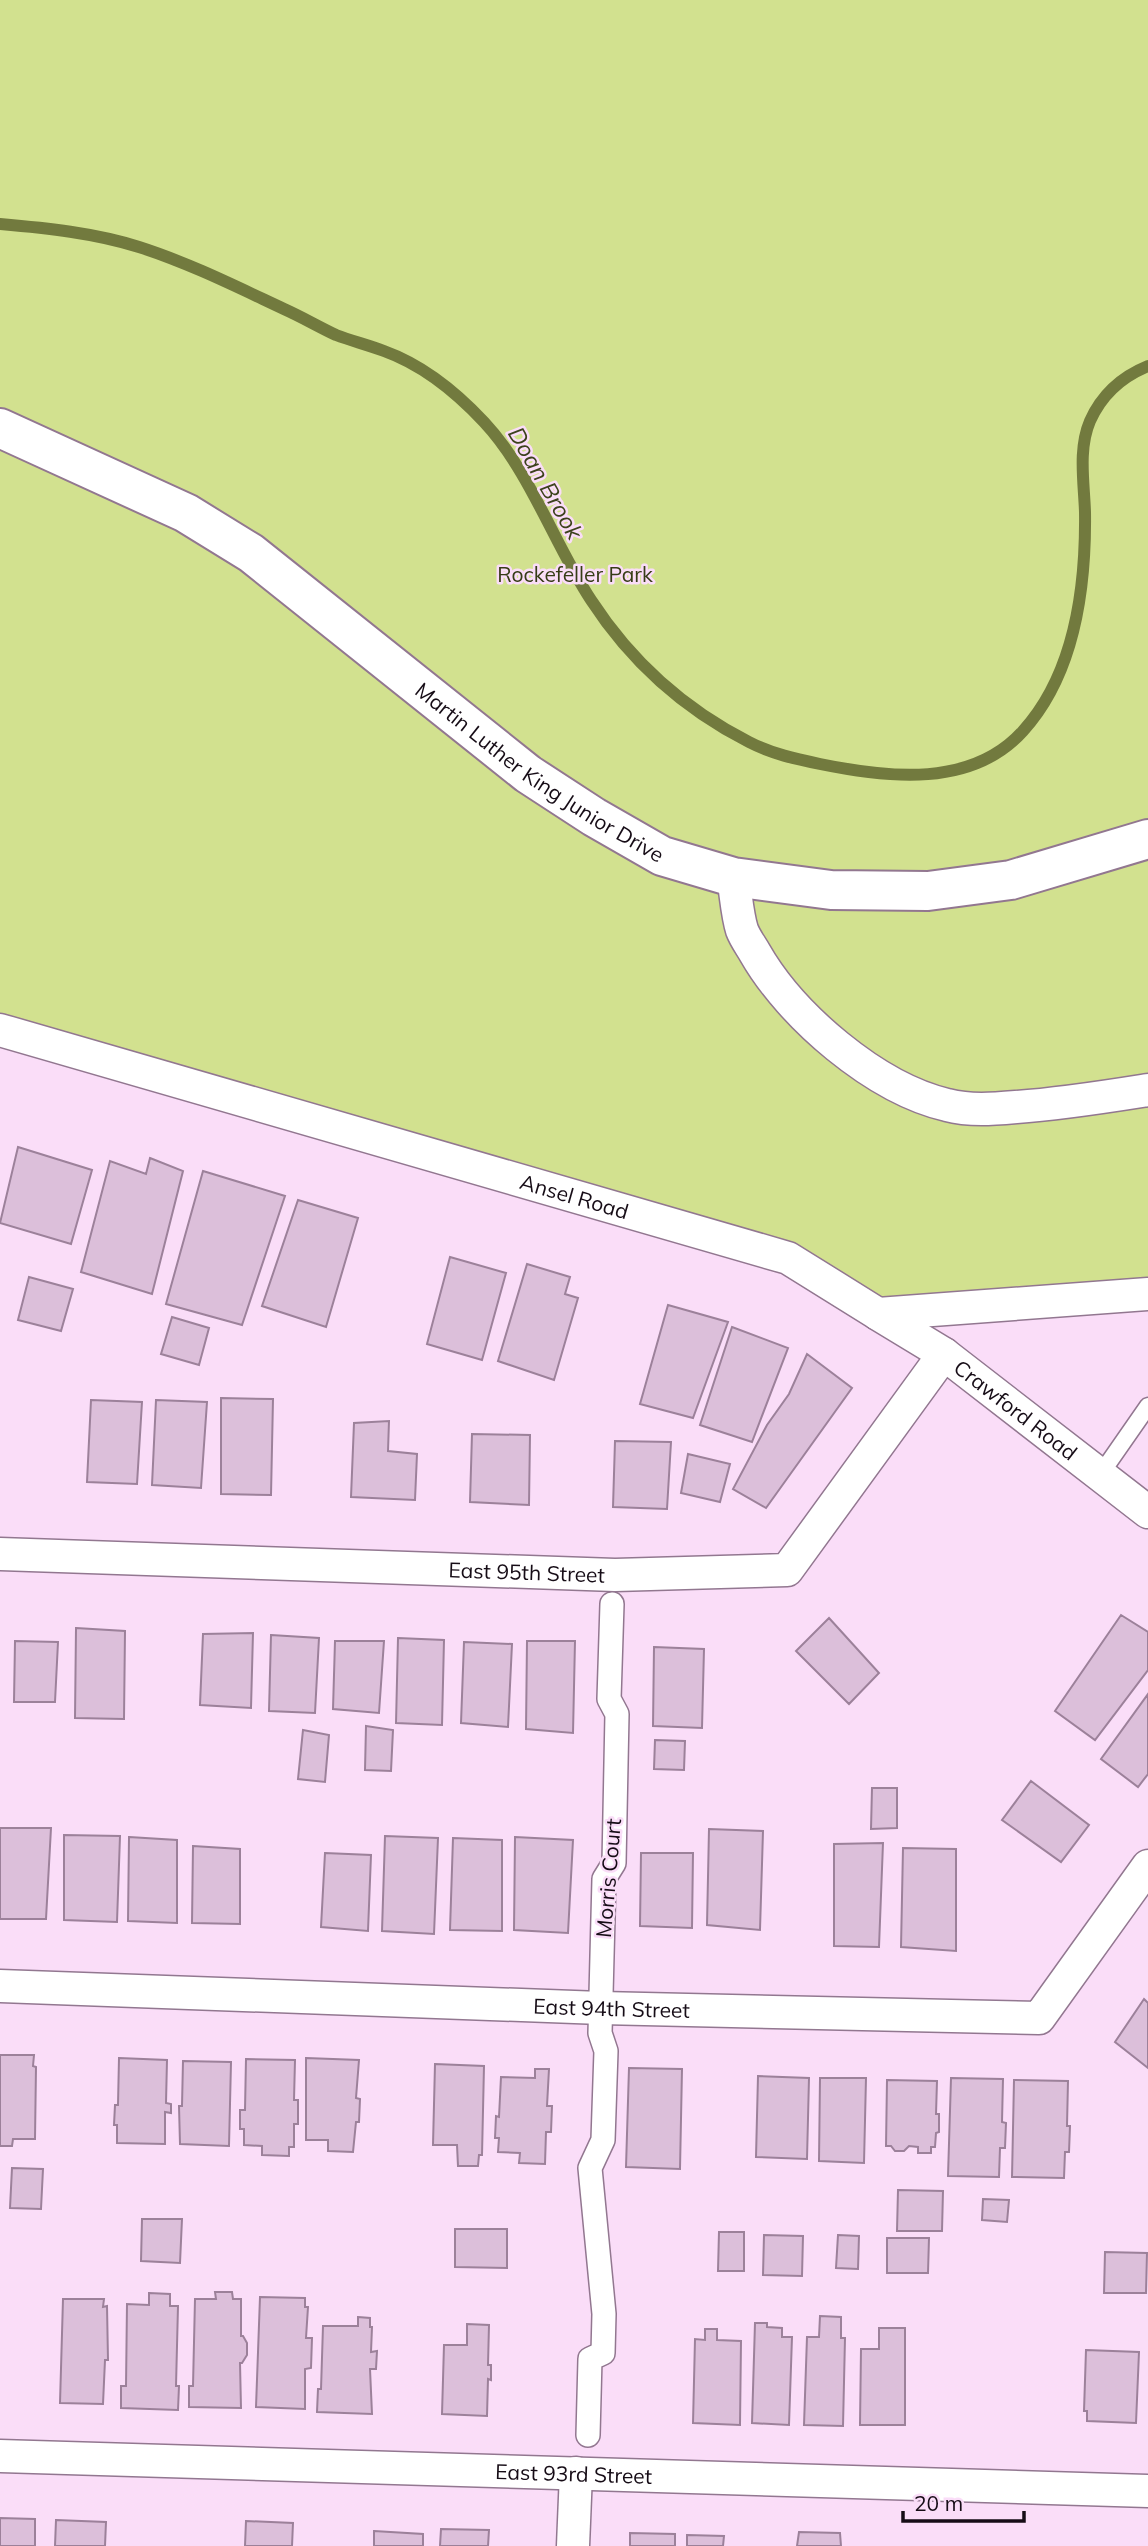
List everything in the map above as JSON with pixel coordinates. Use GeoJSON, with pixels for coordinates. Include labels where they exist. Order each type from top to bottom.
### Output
{"type":"FeatureCollection","features":[{"type":"Feature","properties":{"kind":"main road","name":"Martin Luther King Junior Drive"},"geometry":{"type":"LineString","coordinates":[[0,428],[107,475],[197,520],[251,553],[528,774],[594,817],[662,856],[733,877],[831,890],[928,891],[1011,880],[1148,839]]}},
{"type":"Feature","properties":{"kind":"street"},"geometry":{"type":"LineString","coordinates":[[733,877],[742,930],[764,969],[818,1030],[879,1076],[947,1105],[984,1110],[1065,1104],[1148,1090]]}},
{"type":"Feature","properties":{"kind":"street","name":"Ansel Road"},"geometry":{"type":"LineString","coordinates":[[0,1030],[788,1258],[878,1314]]}},
{"type":"Feature","properties":{"kind":"street"},"geometry":{"type":"LineString","coordinates":[[878,1314],[1148,1294]]}},
{"type":"Feature","properties":{"kind":"street","name":"Crawford Road"},"geometry":{"type":"LineString","coordinates":[[878,1314],[944,1354],[1148,1512]]}},
{"type":"Feature","properties":{"kind":"street","name":"East 95th Street"},"geometry":{"type":"LineString","coordinates":[[0,1554],[615,1575],[787,1570],[944,1354]]}},
{"type":"Feature","properties":{"kind":"street","name":"Morris Court"},"geometry":{"type":"LineString","coordinates":[[588,2435],[590,2359],[603,2353],[604,2314],[590,2168],[603,2140],[606,2051],[600,2033],[604,1879],[614,1863],[618,1714],[609,1699],[612,1604]]}},
{"type":"Feature","properties":{"kind":"street","name":"East 94th Street"},"geometry":{"type":"LineString","coordinates":[[0,1986],[601,2008],[1039,2018],[1148,1866]]}},
{"type":"Feature","properties":{"kind":"street","name":"East 93rd Street"},"geometry":{"type":"LineString","coordinates":[[0,2456],[1148,2491]]}},
{"type":"Feature","properties":{"kind":"street"},"geometry":{"type":"LineString","coordinates":[[573,2546],[576,2473]]}},
{"type":"Feature","properties":{"kind":"lane"},"geometry":{"type":"LineString","coordinates":[[1100,1475],[1148,1406]]}},
{"type":"Feature","properties":{"kind":"green space","name":"Rockefeller Park"},"geometry":{"type":"Polygon","coordinates":[[[0,0],[1148,0],[1148,1291],[878,1314],[788,1258],[0,1030],[0,0]]]}},
{"type":"Feature","properties":{"kind":"building"},"geometry":{"type":"Polygon","coordinates":[[[18,1147],[92,1170],[71,1244],[0,1223],[18,1147]]]}},
{"type":"Feature","properties":{"kind":"building"},"geometry":{"type":"Polygon","coordinates":[[[150,1158],[183,1171],[152,1294],[81,1272],[110,1161],[146,1174],[150,1158]]]}},
{"type":"Feature","properties":{"kind":"building"},"geometry":{"type":"Polygon","coordinates":[[[203,1171],[285,1196],[242,1325],[166,1304],[203,1171]]]}},
{"type":"Feature","properties":{"kind":"building"},"geometry":{"type":"Polygon","coordinates":[[[298,1200],[358,1218],[326,1327],[262,1306],[298,1200]]]}},
{"type":"Feature","properties":{"kind":"building"},"geometry":{"type":"Polygon","coordinates":[[[450,1257],[506,1273],[482,1360],[427,1344],[450,1257]]]}},
{"type":"Feature","properties":{"kind":"building"},"geometry":{"type":"Polygon","coordinates":[[[527,1264],[570,1277],[565,1294],[578,1298],[554,1380],[498,1361],[527,1264]]]}},
{"type":"Feature","properties":{"kind":"building"},"geometry":{"type":"Polygon","coordinates":[[[29,1277],[73,1289],[61,1331],[18,1320],[29,1277]]]}},
{"type":"Feature","properties":{"kind":"building"},"geometry":{"type":"Polygon","coordinates":[[[668,1305],[728,1322],[693,1418],[640,1404],[668,1305]]]}},
{"type":"Feature","properties":{"kind":"building"},"geometry":{"type":"Polygon","coordinates":[[[172,1317],[209,1328],[199,1365],[161,1354],[172,1317]]]}},
{"type":"Feature","properties":{"kind":"building"},"geometry":{"type":"Polygon","coordinates":[[[732,1327],[788,1348],[752,1442],[700,1425],[732,1327]]]}},
{"type":"Feature","properties":{"kind":"building"},"geometry":{"type":"Polygon","coordinates":[[[807,1354],[852,1388],[766,1508],[733,1489],[767,1425],[789,1394],[807,1354]]]}},
{"type":"Feature","properties":{"kind":"building"},"geometry":{"type":"Polygon","coordinates":[[[221,1398],[273,1399],[271,1495],[221,1494],[221,1398]]]}},
{"type":"Feature","properties":{"kind":"building"},"geometry":{"type":"Polygon","coordinates":[[[91,1400],[142,1402],[137,1484],[87,1482],[91,1400]]]}},
{"type":"Feature","properties":{"kind":"building"},"geometry":{"type":"Polygon","coordinates":[[[156,1400],[207,1402],[201,1488],[152,1485],[156,1400]]]}},
{"type":"Feature","properties":{"kind":"building"},"geometry":{"type":"Polygon","coordinates":[[[389,1421],[388,1451],[417,1454],[415,1500],[351,1497],[354,1423],[389,1421]]]}},
{"type":"Feature","properties":{"kind":"building"},"geometry":{"type":"Polygon","coordinates":[[[472,1434],[530,1435],[529,1505],[470,1502],[472,1434]]]}},
{"type":"Feature","properties":{"kind":"building"},"geometry":{"type":"Polygon","coordinates":[[[615,1441],[671,1442],[667,1509],[613,1507],[615,1441]]]}},
{"type":"Feature","properties":{"kind":"building"},"geometry":{"type":"Polygon","coordinates":[[[688,1454],[730,1464],[720,1502],[681,1493],[688,1454]]]}},
{"type":"Feature","properties":{"kind":"building"},"geometry":{"type":"Polygon","coordinates":[[[1121,1615],[1148,1632],[1148,1670],[1095,1740],[1055,1711],[1121,1615]]]}},
{"type":"Feature","properties":{"kind":"building"},"geometry":{"type":"Polygon","coordinates":[[[829,1618],[879,1673],[849,1704],[796,1651],[829,1618]]]}},
{"type":"Feature","properties":{"kind":"building"},"geometry":{"type":"Polygon","coordinates":[[[76,1628],[125,1631],[124,1719],[75,1718],[76,1628]]]}},
{"type":"Feature","properties":{"kind":"building"},"geometry":{"type":"Polygon","coordinates":[[[253,1633],[251,1708],[200,1705],[203,1634],[253,1633]]]}},
{"type":"Feature","properties":{"kind":"building"},"geometry":{"type":"Polygon","coordinates":[[[271,1635],[319,1638],[315,1713],[269,1711],[271,1635]]]}},
{"type":"Feature","properties":{"kind":"building"},"geometry":{"type":"Polygon","coordinates":[[[398,1638],[444,1640],[442,1725],[396,1723],[398,1638]]]}},
{"type":"Feature","properties":{"kind":"building"},"geometry":{"type":"Polygon","coordinates":[[[15,1641],[58,1642],[55,1702],[14,1702],[15,1641]]]}},
{"type":"Feature","properties":{"kind":"building"},"geometry":{"type":"Polygon","coordinates":[[[335,1641],[384,1641],[379,1713],[333,1709],[335,1641]]]}},
{"type":"Feature","properties":{"kind":"building"},"geometry":{"type":"Polygon","coordinates":[[[527,1641],[575,1641],[573,1733],[526,1729],[527,1641]]]}},
{"type":"Feature","properties":{"kind":"building"},"geometry":{"type":"Polygon","coordinates":[[[464,1642],[512,1644],[508,1727],[461,1723],[464,1642]]]}},
{"type":"Feature","properties":{"kind":"building"},"geometry":{"type":"Polygon","coordinates":[[[654,1647],[704,1649],[702,1728],[653,1726],[654,1647]]]}},
{"type":"Feature","properties":{"kind":"building"},"geometry":{"type":"Polygon","coordinates":[[[1148,1694],[1148,1774],[1138,1787],[1101,1759],[1148,1694]]]}},
{"type":"Feature","properties":{"kind":"building"},"geometry":{"type":"Polygon","coordinates":[[[366,1726],[393,1730],[391,1771],[365,1770],[366,1726]]]}},
{"type":"Feature","properties":{"kind":"building"},"geometry":{"type":"Polygon","coordinates":[[[303,1730],[329,1735],[325,1782],[298,1779],[303,1730]]]}},
{"type":"Feature","properties":{"kind":"building"},"geometry":{"type":"Polygon","coordinates":[[[655,1740],[685,1741],[684,1770],[654,1769],[655,1740]]]}},
{"type":"Feature","properties":{"kind":"building"},"geometry":{"type":"Polygon","coordinates":[[[1031,1781],[1089,1825],[1061,1862],[1002,1820],[1031,1781]]]}},
{"type":"Feature","properties":{"kind":"building"},"geometry":{"type":"Polygon","coordinates":[[[872,1788],[897,1788],[897,1828],[871,1829],[872,1788]]]}},
{"type":"Feature","properties":{"kind":"building"},"geometry":{"type":"Polygon","coordinates":[[[0,1828],[51,1828],[46,1919],[0,1919],[0,1828]]]}},
{"type":"Feature","properties":{"kind":"building"},"geometry":{"type":"Polygon","coordinates":[[[709,1829],[763,1831],[760,1930],[707,1925],[709,1829]]]}},
{"type":"Feature","properties":{"kind":"building"},"geometry":{"type":"Polygon","coordinates":[[[64,1835],[120,1836],[117,1922],[64,1920],[64,1835]]]}},
{"type":"Feature","properties":{"kind":"building"},"geometry":{"type":"Polygon","coordinates":[[[385,1836],[438,1838],[434,1934],[382,1931],[385,1836]]]}},
{"type":"Feature","properties":{"kind":"building"},"geometry":{"type":"Polygon","coordinates":[[[129,1837],[177,1840],[177,1923],[128,1921],[129,1837]]]}},
{"type":"Feature","properties":{"kind":"building"},"geometry":{"type":"Polygon","coordinates":[[[515,1837],[573,1840],[568,1933],[514,1930],[515,1837]]]}},
{"type":"Feature","properties":{"kind":"building"},"geometry":{"type":"Polygon","coordinates":[[[453,1838],[502,1840],[502,1931],[450,1930],[453,1838]]]}},
{"type":"Feature","properties":{"kind":"building"},"geometry":{"type":"Polygon","coordinates":[[[883,1843],[879,1947],[834,1946],[834,1844],[883,1843]]]}},
{"type":"Feature","properties":{"kind":"building"},"geometry":{"type":"Polygon","coordinates":[[[193,1846],[240,1849],[240,1924],[192,1923],[193,1846]]]}},
{"type":"Feature","properties":{"kind":"building"},"geometry":{"type":"Polygon","coordinates":[[[903,1848],[956,1849],[956,1951],[901,1947],[903,1848]]]}},
{"type":"Feature","properties":{"kind":"building"},"geometry":{"type":"Polygon","coordinates":[[[325,1853],[371,1855],[368,1931],[321,1927],[325,1853]]]}},
{"type":"Feature","properties":{"kind":"building"},"geometry":{"type":"Polygon","coordinates":[[[641,1853],[693,1853],[692,1928],[640,1926],[641,1853]]]}},
{"type":"Feature","properties":{"kind":"building"},"geometry":{"type":"Polygon","coordinates":[[[1144,1999],[1148,2003],[1148,2068],[1115,2042],[1144,1999]]]}},
{"type":"Feature","properties":{"kind":"building"},"geometry":{"type":"Polygon","coordinates":[[[0,2055],[34,2055],[33,2066],[36,2067],[35,2139],[13,2139],[12,2146],[0,2146],[0,2055]]]}},
{"type":"Feature","properties":{"kind":"building"},"geometry":{"type":"Polygon","coordinates":[[[119,2058],[167,2060],[166,2103],[171,2104],[171,2113],[165,2112],[165,2144],[117,2143],[117,2125],[114,2125],[115,2105],[118,2105],[119,2058]]]}},
{"type":"Feature","properties":{"kind":"building"},"geometry":{"type":"Polygon","coordinates":[[[306,2058],[359,2060],[356,2098],[360,2099],[359,2122],[356,2122],[353,2152],[328,2151],[328,2140],[306,2140],[306,2058]]]}},
{"type":"Feature","properties":{"kind":"building"},"geometry":{"type":"Polygon","coordinates":[[[246,2059],[295,2060],[294,2100],[298,2100],[298,2124],[294,2124],[294,2147],[289,2147],[289,2156],[262,2155],[262,2146],[244,2145],[244,2129],[240,2129],[240,2110],[245,2110],[246,2059]]]}},
{"type":"Feature","properties":{"kind":"building"},"geometry":{"type":"Polygon","coordinates":[[[183,2061],[231,2062],[229,2146],[180,2144],[179,2106],[182,2106],[183,2061]]]}},
{"type":"Feature","properties":{"kind":"building"},"geometry":{"type":"Polygon","coordinates":[[[435,2064],[484,2066],[482,2155],[479,2155],[478,2166],[458,2166],[457,2145],[433,2145],[435,2064]]]}},
{"type":"Feature","properties":{"kind":"building"},"geometry":{"type":"Polygon","coordinates":[[[629,2068],[682,2069],[680,2169],[626,2167],[629,2068]]]}},
{"type":"Feature","properties":{"kind":"building"},"geometry":{"type":"Polygon","coordinates":[[[535,2069],[549,2069],[547,2106],[552,2106],[551,2132],[546,2132],[545,2164],[519,2163],[520,2153],[498,2152],[499,2138],[495,2138],[501,2077],[535,2078],[535,2069]]]}},
{"type":"Feature","properties":{"kind":"building"},"geometry":{"type":"Polygon","coordinates":[[[758,2076],[809,2078],[807,2159],[756,2157],[758,2076]]]}},
{"type":"Feature","properties":{"kind":"building"},"geometry":{"type":"Polygon","coordinates":[[[820,2078],[866,2078],[864,2163],[819,2161],[820,2078]]]}},
{"type":"Feature","properties":{"kind":"building"},"geometry":{"type":"Polygon","coordinates":[[[951,2078],[1003,2079],[1002,2122],[1006,2123],[1005,2148],[1000,2148],[999,2177],[948,2176],[951,2078]]]}},
{"type":"Feature","properties":{"kind":"building"},"geometry":{"type":"Polygon","coordinates":[[[887,2080],[937,2081],[936,2114],[939,2114],[939,2132],[936,2133],[935,2147],[931,2147],[931,2153],[918,2153],[918,2147],[909,2146],[904,2151],[895,2151],[891,2146],[886,2146],[887,2080]]]}},
{"type":"Feature","properties":{"kind":"building"},"geometry":{"type":"Polygon","coordinates":[[[1014,2080],[1068,2081],[1069,2152],[1065,2152],[1064,2178],[1012,2177],[1014,2080]]]}},
{"type":"Feature","properties":{"kind":"building"},"geometry":{"type":"Polygon","coordinates":[[[12,2168],[43,2169],[41,2209],[10,2208],[12,2168]]]}},
{"type":"Feature","properties":{"kind":"building"},"geometry":{"type":"Polygon","coordinates":[[[898,2190],[943,2191],[942,2231],[897,2231],[898,2190]]]}},
{"type":"Feature","properties":{"kind":"building"},"geometry":{"type":"Polygon","coordinates":[[[983,2199],[1009,2200],[1007,2222],[982,2220],[983,2199]]]}},
{"type":"Feature","properties":{"kind":"building"},"geometry":{"type":"Polygon","coordinates":[[[142,2219],[182,2219],[180,2263],[141,2261],[142,2219]]]}},
{"type":"Feature","properties":{"kind":"building"},"geometry":{"type":"Polygon","coordinates":[[[455,2229],[507,2229],[507,2268],[455,2267],[455,2229]]]}},
{"type":"Feature","properties":{"kind":"building"},"geometry":{"type":"Polygon","coordinates":[[[719,2232],[744,2232],[744,2271],[718,2271],[719,2232]]]}},
{"type":"Feature","properties":{"kind":"building"},"geometry":{"type":"Polygon","coordinates":[[[764,2235],[803,2236],[802,2276],[763,2275],[764,2235]]]}},
{"type":"Feature","properties":{"kind":"building"},"geometry":{"type":"Polygon","coordinates":[[[838,2235],[859,2236],[858,2269],[836,2268],[838,2235]]]}},
{"type":"Feature","properties":{"kind":"building"},"geometry":{"type":"Polygon","coordinates":[[[887,2238],[929,2238],[928,2273],[887,2273],[887,2238]]]}},
{"type":"Feature","properties":{"kind":"building"},"geometry":{"type":"Polygon","coordinates":[[[1105,2252],[1147,2253],[1146,2293],[1104,2293],[1105,2252]]]}},
{"type":"Feature","properties":{"kind":"building"},"geometry":{"type":"Polygon","coordinates":[[[215,2292],[232,2292],[233,2299],[241,2299],[241,2336],[247,2343],[247,2355],[240,2363],[241,2408],[189,2407],[189,2386],[193,2386],[195,2299],[216,2299],[215,2292]]]}},
{"type":"Feature","properties":{"kind":"building"},"geometry":{"type":"Polygon","coordinates":[[[149,2293],[170,2294],[170,2306],[178,2306],[178,2410],[121,2408],[121,2386],[126,2386],[127,2304],[149,2305],[149,2293]]]}},
{"type":"Feature","properties":{"kind":"building"},"geometry":{"type":"Polygon","coordinates":[[[260,2297],[305,2298],[305,2307],[308,2307],[306,2338],[312,2338],[311,2368],[305,2369],[305,2409],[256,2407],[260,2297]]]}},
{"type":"Feature","properties":{"kind":"building"},"geometry":{"type":"Polygon","coordinates":[[[63,2299],[104,2299],[103,2307],[107,2306],[108,2360],[105,2360],[103,2404],[60,2403],[63,2299]]]}},
{"type":"Feature","properties":{"kind":"building"},"geometry":{"type":"Polygon","coordinates":[[[820,2316],[841,2317],[841,2338],[845,2338],[843,2426],[804,2425],[807,2337],[819,2337],[820,2316]]]}},
{"type":"Feature","properties":{"kind":"building"},"geometry":{"type":"Polygon","coordinates":[[[358,2317],[370,2318],[371,2352],[377,2351],[376,2369],[370,2369],[372,2414],[317,2412],[318,2389],[321,2389],[323,2326],[358,2326],[358,2317]]]}},
{"type":"Feature","properties":{"kind":"building"},"geometry":{"type":"Polygon","coordinates":[[[755,2323],[767,2323],[767,2327],[782,2328],[782,2337],[792,2337],[789,2425],[752,2423],[755,2323]]]}},
{"type":"Feature","properties":{"kind":"building"},"geometry":{"type":"Polygon","coordinates":[[[467,2324],[489,2325],[488,2365],[491,2365],[491,2380],[488,2379],[487,2416],[442,2414],[444,2345],[467,2345],[467,2324]]]}},
{"type":"Feature","properties":{"kind":"building"},"geometry":{"type":"Polygon","coordinates":[[[879,2328],[905,2328],[905,2425],[860,2425],[861,2349],[879,2349],[879,2328]]]}},
{"type":"Feature","properties":{"kind":"building"},"geometry":{"type":"Polygon","coordinates":[[[705,2329],[717,2329],[717,2340],[741,2341],[740,2425],[693,2423],[695,2339],[705,2340],[705,2329]]]}},
{"type":"Feature","properties":{"kind":"building"},"geometry":{"type":"Polygon","coordinates":[[[1086,2350],[1139,2352],[1136,2423],[1087,2421],[1087,2411],[1084,2411],[1086,2350]]]}},
{"type":"Feature","properties":{"kind":"building"},"geometry":{"type":"Polygon","coordinates":[[[0,2518],[35,2519],[35,2546],[0,2546],[0,2518]]]}},
{"type":"Feature","properties":{"kind":"building"},"geometry":{"type":"Polygon","coordinates":[[[56,2520],[106,2522],[105,2546],[55,2546],[56,2520]]]}},
{"type":"Feature","properties":{"kind":"building"},"geometry":{"type":"Polygon","coordinates":[[[246,2521],[293,2523],[292,2546],[245,2546],[246,2521]]]}},
{"type":"Feature","properties":{"kind":"building"},"geometry":{"type":"Polygon","coordinates":[[[441,2529],[489,2530],[488,2546],[440,2546],[441,2529]]]}},
{"type":"Feature","properties":{"kind":"building"},"geometry":{"type":"Polygon","coordinates":[[[374,2531],[423,2534],[423,2546],[374,2546],[374,2531]]]}},
{"type":"Feature","properties":{"kind":"building"},"geometry":{"type":"Polygon","coordinates":[[[799,2532],[840,2533],[841,2546],[797,2546],[799,2532]]]}},
{"type":"Feature","properties":{"kind":"building"},"geometry":{"type":"Polygon","coordinates":[[[630,2533],[675,2534],[675,2546],[630,2546],[630,2533]]]}},
{"type":"Feature","properties":{"kind":"building"},"geometry":{"type":"Polygon","coordinates":[[[687,2535],[724,2536],[723,2546],[687,2546],[687,2535]]]}},
{"type":"Feature","properties":{"kind":"waterway","name":"Doan Brook"},"geometry":{"type":"LineString","coordinates":[[0,224],[88,235],[158,253],[231,284],[336,335],[398,357],[438,380],[462,400],[500,441],[528,485],[591,600],[623,643],[660,681],[702,714],[758,746],[802,760],[873,773],[928,774],[979,762],[1002,749],[1023,731],[1041,708],[1066,656],[1080,598],[1085,540],[1083,466],[1086,432],[1095,411],[1107,395],[1129,375],[1148,366]]}}]}
